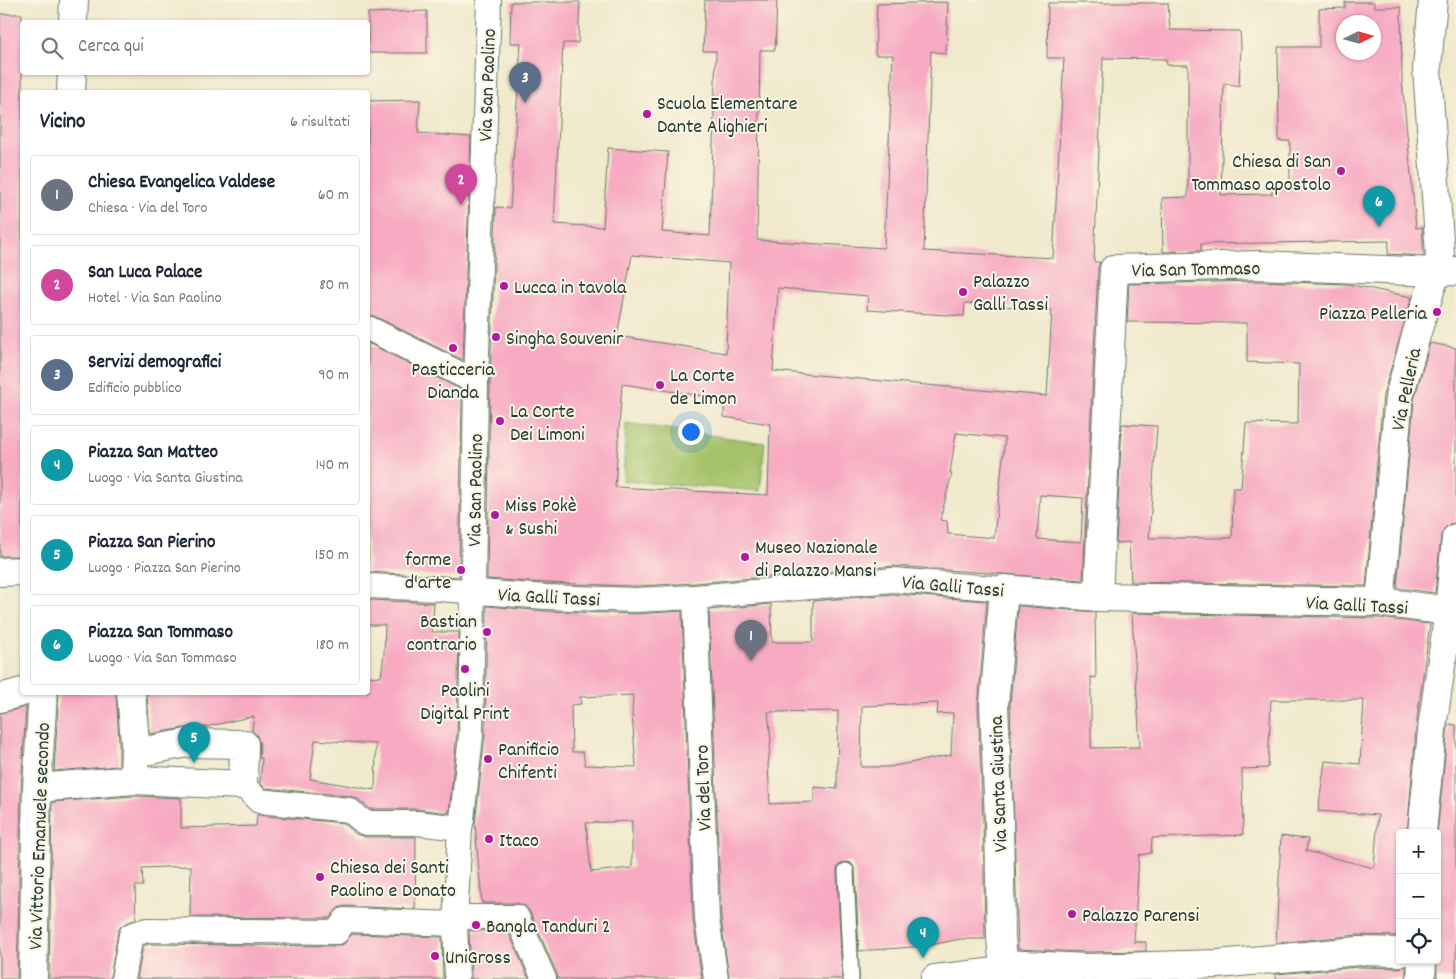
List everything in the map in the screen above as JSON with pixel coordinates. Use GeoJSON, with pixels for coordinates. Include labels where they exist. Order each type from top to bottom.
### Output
{"type":"FeatureCollection","features":[{"type":"Feature","properties":{"kind":"street"},"geometry":{"type":"LineString","coordinates":[[73,20],[74,0]]}},
{"type":"Feature","properties":{"kind":"street","name":"Via San Paolino"},"geometry":{"type":"LineString","coordinates":[[457,979],[455,920],[460,828],[470,735],[476,382],[488,0]]}},
{"type":"Feature","properties":{"kind":"street","name":"Via Pelleria"},"geometry":{"type":"LineString","coordinates":[[1380,602],[1399,397],[1417,332],[1446,272],[1440,254],[1427,68],[1433,0]]}},
{"type":"Feature","properties":{"kind":"street"},"geometry":{"type":"LineString","coordinates":[[71,90],[72,75]]}},
{"type":"Feature","properties":{"kind":"street","name":"Via San Tommaso"},"geometry":{"type":"LineString","coordinates":[[1098,597],[1114,269],[1258,265],[1446,272]]}},
{"type":"Feature","properties":{"kind":"street"},"geometry":{"type":"LineString","coordinates":[[370,329],[476,382]]}},
{"type":"Feature","properties":{"kind":"street"},"geometry":{"type":"LineString","coordinates":[[1422,829],[1433,721],[1449,611],[1456,538]]}},
{"type":"Feature","properties":{"kind":"street"},"geometry":{"type":"LineString","coordinates":[[0,572],[20,571]]}},
{"type":"Feature","properties":{"kind":"street","name":"Via Galli Tassi"},"geometry":{"type":"LineString","coordinates":[[370,586],[439,588],[546,597],[636,600],[695,597],[893,580],[1098,597],[1380,602],[1449,611]]}},
{"type":"Feature","properties":{"kind":"street","name":"Via Santa Giustina"},"geometry":{"type":"LineString","coordinates":[[1004,589],[994,705],[999,819],[1001,938],[1005,971]]}},
{"type":"Feature","properties":{"kind":"street","name":"Via del Toro"},"geometry":{"type":"LineString","coordinates":[[695,597],[707,918],[716,979]]}},
{"type":"Feature","properties":{"kind":"street"},"geometry":{"type":"LineString","coordinates":[[0,698],[20,693]]}},
{"type":"Feature","properties":{"kind":"street","name":"Via Vittorio Emanuele secondo"},"geometry":{"type":"LineString","coordinates":[[33,979],[37,788],[43,695]]}},
{"type":"Feature","properties":{"kind":"street"},"geometry":{"type":"LineString","coordinates":[[131,695],[135,753],[134,780]]}},
{"type":"Feature","properties":{"kind":"street"},"geometry":{"type":"LineString","coordinates":[[135,753],[187,743],[244,744],[243,785]]}},
{"type":"Feature","properties":{"kind":"street"},"geometry":{"type":"LineString","coordinates":[[37,788],[134,780],[243,785],[259,801],[350,810],[365,823],[417,823],[460,828]]}},
{"type":"Feature","properties":{"kind":"street"},"geometry":{"type":"LineString","coordinates":[[123,979],[130,935],[147,930],[338,932],[345,920],[455,920],[517,917],[544,979]]}},
{"type":"Feature","properties":{"kind":"street"},"geometry":{"type":"LineString","coordinates":[[935,979],[1005,971],[1089,973],[1218,964],[1358,951],[1396,952]]}},
{"type":"Feature","properties":{"kind":"street"},"geometry":{"type":"LineString","coordinates":[[1421,979],[1422,964]]}},
{"type":"Feature","properties":{"kind":"lane"},"geometry":{"type":"LineString","coordinates":[[846,872],[851,979]]}},
{"type":"Feature","properties":{"kind":"green space"},"geometry":{"type":"Polygon","coordinates":[[[626,423],[765,443],[760,491],[623,481],[626,423]]]}},
{"type":"Feature","properties":{"kind":"building"},"geometry":{"type":"Polygon","coordinates":[[[705,0],[777,0],[775,50],[760,50],[757,240],[884,248],[893,55],[875,55],[877,4],[948,2],[946,54],[931,51],[924,251],[1053,258],[1064,58],[1047,58],[1048,3],[1168,3],[1170,30],[1240,31],[1239,86],[1224,83],[1221,195],[1272,194],[1272,187],[1290,187],[1290,141],[1279,141],[1278,47],[1319,47],[1319,9],[1345,8],[1345,2],[1374,2],[1374,7],[1401,7],[1402,80],[1416,228],[1422,227],[1424,256],[1388,254],[1389,241],[1201,244],[1201,251],[1163,252],[1162,198],[1188,197],[1188,65],[1167,65],[1166,59],[1103,58],[1094,262],[1100,262],[1098,268],[1083,580],[894,566],[636,586],[487,579],[490,382],[496,207],[510,208],[521,43],[510,43],[511,2],[580,2],[578,43],[563,43],[554,224],[603,227],[608,148],[668,152],[662,232],[710,236],[716,51],[703,51],[705,0]],[[632,255],[617,336],[726,353],[729,263],[632,255]],[[778,288],[773,371],[1047,396],[1052,310],[965,303],[964,316],[867,310],[868,296],[778,288]],[[622,384],[615,487],[768,495],[770,424],[724,417],[724,399],[622,384]],[[956,433],[950,473],[952,473],[940,520],[947,521],[948,534],[994,538],[1005,438],[956,433]],[[1040,495],[1037,539],[1081,542],[1083,498],[1040,495]]]}},
{"type":"Feature","properties":{"kind":"building"},"geometry":{"type":"Polygon","coordinates":[[[427,11],[427,53],[370,53],[370,20],[368,20],[368,13],[427,11]]]}},
{"type":"Feature","properties":{"kind":"building"},"geometry":{"type":"Polygon","coordinates":[[[0,14],[22,14],[22,20],[20,20],[20,75],[22,75],[22,90],[20,90],[20,556],[0,556],[0,14]]]}},
{"type":"Feature","properties":{"kind":"building"},"geometry":{"type":"Polygon","coordinates":[[[420,100],[418,133],[471,137],[463,360],[370,315],[370,101],[420,100]]]}},
{"type":"Feature","properties":{"kind":"building"},"geometry":{"type":"Polygon","coordinates":[[[1258,281],[1347,284],[1412,297],[1383,395],[1366,586],[1131,582],[1129,542],[1116,543],[1122,424],[1157,426],[1149,538],[1232,538],[1233,488],[1241,488],[1246,423],[1298,424],[1299,364],[1247,362],[1247,323],[1127,322],[1129,284],[1258,281]]]}},
{"type":"Feature","properties":{"kind":"building"},"geometry":{"type":"Polygon","coordinates":[[[1430,343],[1456,348],[1456,523],[1449,524],[1441,536],[1435,593],[1397,588],[1414,400],[1430,343]]]}},
{"type":"Feature","properties":{"kind":"building"},"geometry":{"type":"Polygon","coordinates":[[[370,344],[462,390],[459,577],[370,572],[370,344]]]}},
{"type":"Feature","properties":{"kind":"building"},"geometry":{"type":"Polygon","coordinates":[[[893,594],[987,601],[978,706],[983,819],[985,939],[960,939],[926,946],[859,951],[855,871],[851,863],[845,862],[838,866],[837,871],[842,979],[729,979],[721,918],[709,610],[771,604],[772,642],[813,642],[813,601],[893,594]],[[938,703],[862,706],[861,767],[889,767],[951,755],[953,713],[937,714],[938,703]],[[838,711],[768,712],[771,740],[768,765],[770,804],[814,802],[814,787],[837,789],[838,711]]]}},
{"type":"Feature","properties":{"kind":"building"},"geometry":{"type":"Polygon","coordinates":[[[370,600],[434,603],[432,632],[459,632],[457,734],[449,813],[417,809],[370,809],[358,799],[350,796],[265,788],[260,783],[262,758],[259,758],[260,744],[252,730],[254,716],[201,728],[184,728],[150,734],[147,695],[370,695],[370,676],[381,677],[385,625],[370,625],[370,600]],[[315,740],[310,779],[375,790],[376,744],[315,740]]]}},
{"type":"Feature","properties":{"kind":"building"},"geometry":{"type":"Polygon","coordinates":[[[487,606],[545,611],[636,614],[682,611],[693,920],[702,979],[558,979],[530,912],[525,906],[517,903],[482,903],[475,825],[485,735],[487,606]],[[633,695],[580,697],[581,704],[571,705],[572,752],[583,752],[585,765],[636,767],[632,714],[633,695]],[[632,821],[586,823],[591,872],[632,868],[632,821]]]}},
{"type":"Feature","properties":{"kind":"building"},"geometry":{"type":"Polygon","coordinates":[[[1018,606],[1095,612],[1096,678],[1091,677],[1091,748],[1140,747],[1132,613],[1379,618],[1430,624],[1417,719],[1407,829],[1396,829],[1396,936],[1358,935],[1276,943],[1281,836],[1308,839],[1306,851],[1374,868],[1378,815],[1318,811],[1325,761],[1360,764],[1364,700],[1271,700],[1268,768],[1242,769],[1243,835],[1152,838],[1151,853],[1139,855],[1134,942],[1146,942],[1146,951],[1087,952],[1018,949],[1010,705],[1018,606]]]}},
{"type":"Feature","properties":{"kind":"building"},"geometry":{"type":"Polygon","coordinates":[[[59,695],[116,695],[119,766],[54,771],[59,695]]]}},
{"type":"Feature","properties":{"kind":"building"},"geometry":{"type":"Polygon","coordinates":[[[26,707],[21,788],[17,979],[0,979],[0,713],[26,707]]]}},
{"type":"Feature","properties":{"kind":"building"},"geometry":{"type":"Polygon","coordinates":[[[1448,724],[1456,725],[1456,979],[1437,979],[1437,964],[1441,964],[1441,829],[1438,829],[1448,724]]]}},
{"type":"Feature","properties":{"kind":"building"},"geometry":{"type":"Polygon","coordinates":[[[134,796],[181,798],[181,828],[256,826],[257,815],[344,823],[356,834],[365,837],[416,837],[415,909],[345,906],[338,908],[330,918],[190,917],[191,866],[142,868],[143,886],[135,886],[136,919],[121,926],[118,932],[110,979],[49,979],[52,802],[134,796]]]}},
{"type":"Feature","properties":{"kind":"building"},"geometry":{"type":"Polygon","coordinates":[[[469,931],[508,931],[529,979],[471,979],[469,931]]]}},
{"type":"Feature","properties":{"kind":"building"},"geometry":{"type":"Polygon","coordinates":[[[352,934],[442,937],[443,979],[137,979],[143,946],[149,944],[337,946],[344,944],[352,934]]]}},
{"type":"Feature","properties":{"kind":"building"},"geometry":{"type":"Polygon","coordinates":[[[1406,966],[1406,979],[1276,979],[1276,974],[1360,967],[1400,968],[1406,966]]]}},
{"type":"Feature","properties":{"kind":"place","name":"Servizi demografici"},"geometry":{"type":"Point","coordinates":[525,103]}},
{"type":"Feature","properties":{"kind":"place","name":"Scuola Elementare Dante Alighieri"},"geometry":{"type":"Point","coordinates":[647,114]}},
{"type":"Feature","properties":{"kind":"place","name":"Chiesa di San Tommaso apostolo"},"geometry":{"type":"Point","coordinates":[1341,171]}},
{"type":"Feature","properties":{"kind":"place","name":"San Luca Palace"},"geometry":{"type":"Point","coordinates":[461,205]}},
{"type":"Feature","properties":{"kind":"place","name":"Piazza San Tommaso"},"geometry":{"type":"Point","coordinates":[1379,227]}},
{"type":"Feature","properties":{"kind":"place","name":"Lucca in tavola"},"geometry":{"type":"Point","coordinates":[504,286]}},
{"type":"Feature","properties":{"kind":"place","name":"Palazzo Galli Tassi"},"geometry":{"type":"Point","coordinates":[963,292]}},
{"type":"Feature","properties":{"kind":"place","name":"Piazza Pelleria"},"geometry":{"type":"Point","coordinates":[1437,312]}},
{"type":"Feature","properties":{"kind":"place","name":"Singha Souvenir"},"geometry":{"type":"Point","coordinates":[496,337]}},
{"type":"Feature","properties":{"kind":"place","name":"Pasticceria Dianda"},"geometry":{"type":"Point","coordinates":[453,348]}},
{"type":"Feature","properties":{"kind":"place","name":"La Corte de Limon"},"geometry":{"type":"Point","coordinates":[660,385]}},
{"type":"Feature","properties":{"kind":"place","name":"La Corte Dei Limoni"},"geometry":{"type":"Point","coordinates":[500,421]}},
{"type":"Feature","properties":{"kind":"place","name":"Miss Pokè & Sushi"},"geometry":{"type":"Point","coordinates":[495,515]}},
{"type":"Feature","properties":{"kind":"place","name":"Museo Nazionale di Palazzo Mansi"},"geometry":{"type":"Point","coordinates":[745,557]}},
{"type":"Feature","properties":{"kind":"place","name":"forme d'arte"},"geometry":{"type":"Point","coordinates":[461,570]}},
{"type":"Feature","properties":{"kind":"place","name":"Bastian contrario"},"geometry":{"type":"Point","coordinates":[487,632]}},
{"type":"Feature","properties":{"kind":"place","name":"Chiesa Evangelica Valdese"},"geometry":{"type":"Point","coordinates":[751,661]}},
{"type":"Feature","properties":{"kind":"place","name":"Paolini Digital Print"},"geometry":{"type":"Point","coordinates":[465,669]}},
{"type":"Feature","properties":{"kind":"place","name":"Panificio Chifenti"},"geometry":{"type":"Point","coordinates":[488,759]}},
{"type":"Feature","properties":{"kind":"place","name":"Piazza San Pierino"},"geometry":{"type":"Point","coordinates":[194,763]}},
{"type":"Feature","properties":{"kind":"place","name":"Itaco"},"geometry":{"type":"Point","coordinates":[489,839]}},
{"type":"Feature","properties":{"kind":"place","name":"Chiesa dei Santi Paolino e Donato"},"geometry":{"type":"Point","coordinates":[320,877]}},
{"type":"Feature","properties":{"kind":"place","name":"Palazzo Parensi"},"geometry":{"type":"Point","coordinates":[1072,914]}},
{"type":"Feature","properties":{"kind":"place","name":"Bangla Tanduri 2"},"geometry":{"type":"Point","coordinates":[476,925]}},
{"type":"Feature","properties":{"kind":"place","name":"UniGross"},"geometry":{"type":"Point","coordinates":[435,956]}},
{"type":"Feature","properties":{"kind":"place","name":"Piazza San Matteo"},"geometry":{"type":"Point","coordinates":[923,958]}}]}
